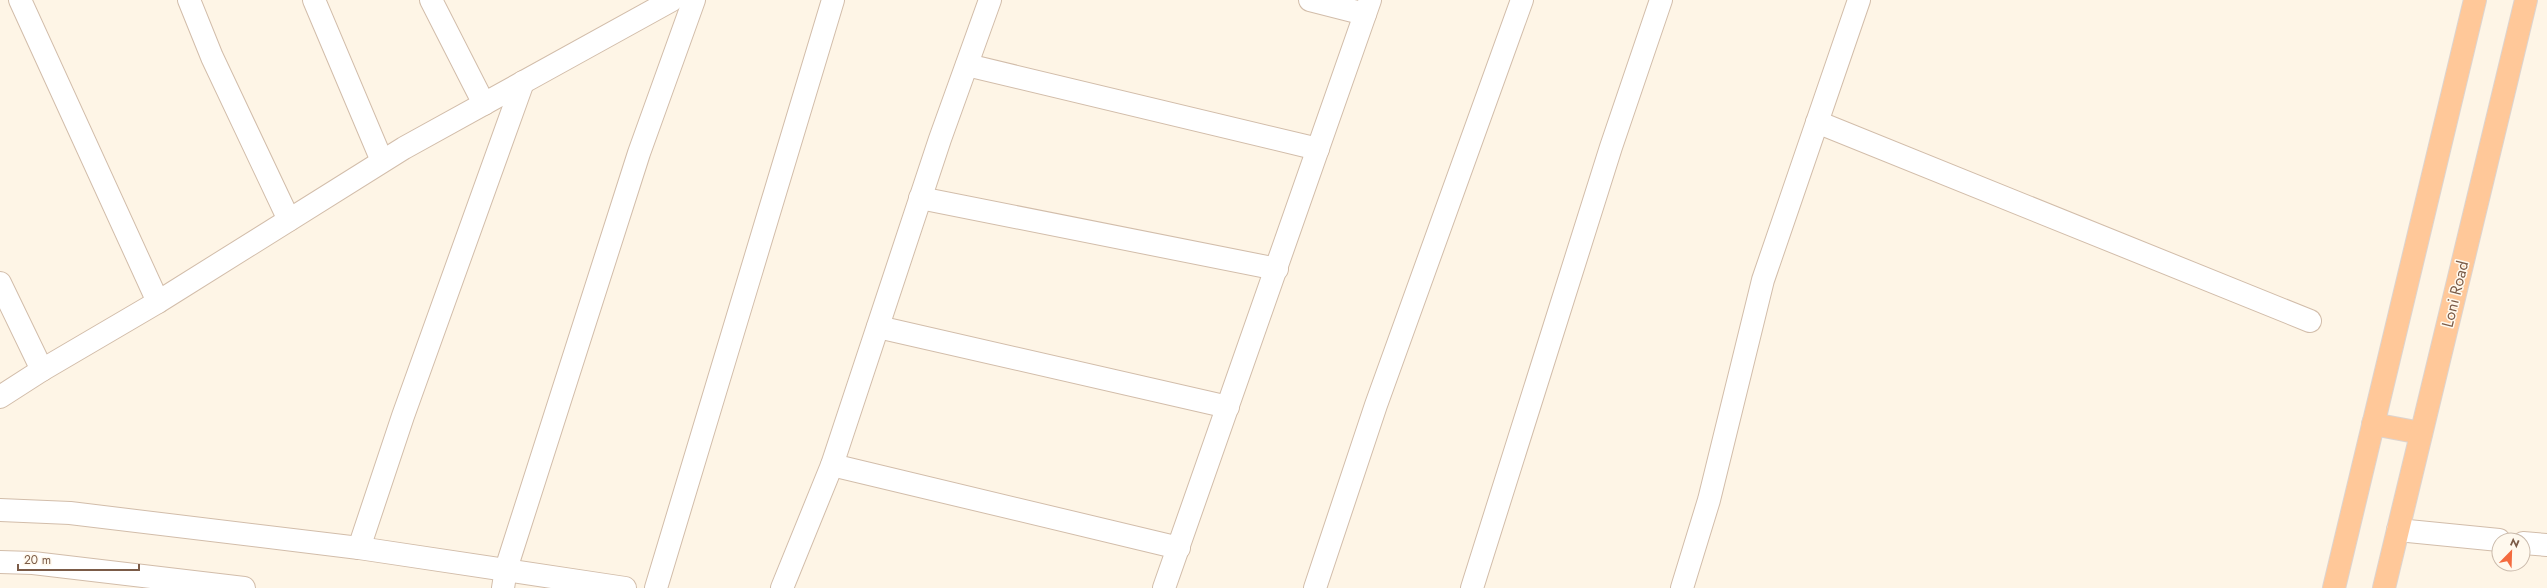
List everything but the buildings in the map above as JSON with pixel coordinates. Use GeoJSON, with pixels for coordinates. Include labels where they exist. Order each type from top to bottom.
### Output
{"type":"FeatureCollection","features":[{"type":"Feature","properties":{"kind":"highway"},"geometry":{"type":"LineString","coordinates":[[2334,588],[2475,0]]}},
{"type":"Feature","properties":{"kind":"highway","name":"Loni Road"},"geometry":{"type":"LineString","coordinates":[[2384,588],[2526,0]]}},
{"type":"Feature","properties":{"kind":"highway"},"geometry":{"type":"LineString","coordinates":[[2373,424],[2421,433]]}},
{"type":"Feature","properties":{"kind":"street"},"geometry":{"type":"LineString","coordinates":[[20,0],[158,302]]}},
{"type":"Feature","properties":{"kind":"street"},"geometry":{"type":"LineString","coordinates":[[189,0],[212,57],[289,220]]}},
{"type":"Feature","properties":{"kind":"street"},"geometry":{"type":"LineString","coordinates":[[314,0],[382,161]]}},
{"type":"Feature","properties":{"kind":"street"},"geometry":{"type":"LineString","coordinates":[[431,0],[484,104]]}},
{"type":"Feature","properties":{"kind":"street"},"geometry":{"type":"LineString","coordinates":[[0,397],[42,370],[158,302],[382,161],[672,0]]}},
{"type":"Feature","properties":{"kind":"street"},"geometry":{"type":"LineString","coordinates":[[504,579],[638,153],[694,0]]}},
{"type":"Feature","properties":{"kind":"street"},"geometry":{"type":"LineString","coordinates":[[656,588],[833,0]]}},
{"type":"Feature","properties":{"kind":"street"},"geometry":{"type":"LineString","coordinates":[[782,588],[832,465],[920,198],[990,0]]}},
{"type":"Feature","properties":{"kind":"street"},"geometry":{"type":"LineString","coordinates":[[1164,588],[1277,269],[1367,7],[1310,0]]}},
{"type":"Feature","properties":{"kind":"street"},"geometry":{"type":"LineString","coordinates":[[1315,588],[1376,405],[1522,0]]}},
{"type":"Feature","properties":{"kind":"street"},"geometry":{"type":"LineString","coordinates":[[1472,588],[1611,147],[1661,0]]}},
{"type":"Feature","properties":{"kind":"street"},"geometry":{"type":"LineString","coordinates":[[1682,588],[1709,500],[1763,280],[1859,0]]}},
{"type":"Feature","properties":{"kind":"street"},"geometry":{"type":"LineString","coordinates":[[967,65],[1318,149]]}},
{"type":"Feature","properties":{"kind":"street"},"geometry":{"type":"LineString","coordinates":[[359,548],[403,416],[523,82]]}},
{"type":"Feature","properties":{"kind":"street"},"geometry":{"type":"LineString","coordinates":[[1817,122],[2310,321]]}},
{"type":"Feature","properties":{"kind":"street"},"geometry":{"type":"LineString","coordinates":[[920,198],[1277,269]]}},
{"type":"Feature","properties":{"kind":"street"},"geometry":{"type":"LineString","coordinates":[[0,283],[42,370]]}},
{"type":"Feature","properties":{"kind":"street"},"geometry":{"type":"LineString","coordinates":[[878,327],[1228,407]]}},
{"type":"Feature","properties":{"kind":"street"},"geometry":{"type":"LineString","coordinates":[[832,465],[1178,548]]}},
{"type":"Feature","properties":{"kind":"street"},"geometry":{"type":"LineString","coordinates":[[0,510],[70,513],[359,548],[504,579],[625,588]]}},
{"type":"Feature","properties":{"kind":"street"},"geometry":{"type":"LineString","coordinates":[[2398,530],[2491,539]]}},
{"type":"Feature","properties":{"kind":"street"},"geometry":{"type":"LineString","coordinates":[[2531,544],[2547,545]]}},
{"type":"Feature","properties":{"kind":"street"},"geometry":{"type":"LineString","coordinates":[[0,562],[33,563],[244,588]]}}]}
